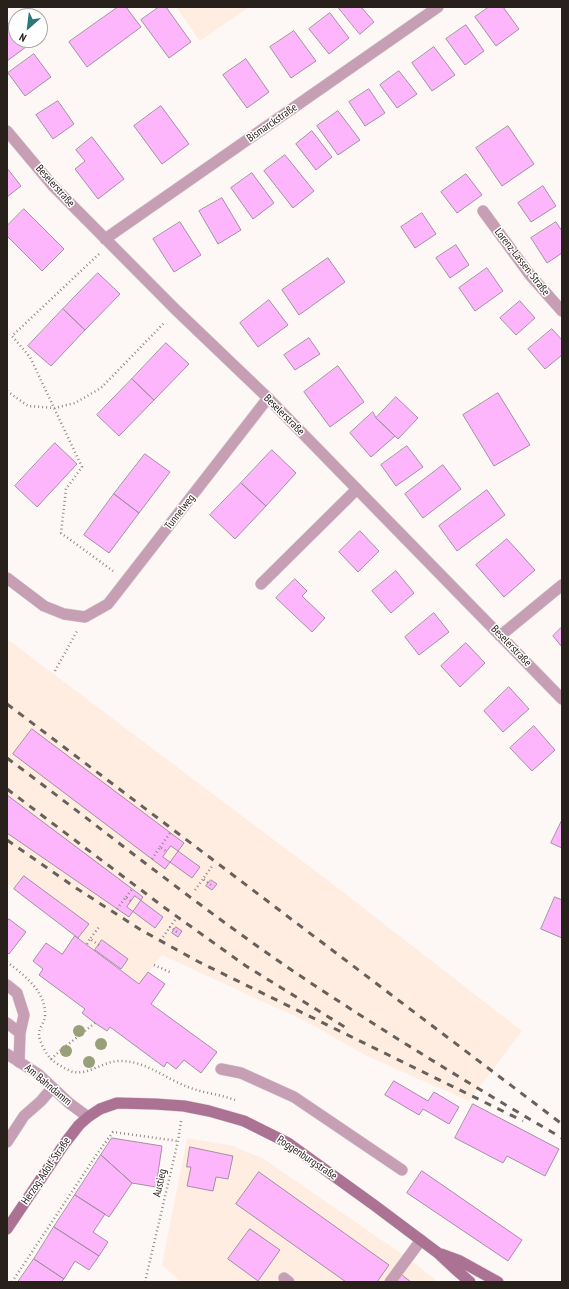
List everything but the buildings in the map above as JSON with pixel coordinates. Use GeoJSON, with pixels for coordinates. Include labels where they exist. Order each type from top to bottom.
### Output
{"type":"FeatureCollection","features":[{"type":"Feature","properties":{"kind":"main road","name":"Poggenburgstraße"},"geometry":{"type":"LineString","coordinates":[[88,1117],[100,1109],[118,1103],[184,1106],[209,1111],[244,1121],[288,1143],[421,1240],[470,1282]]}},
{"type":"Feature","properties":{"kind":"main road","name":"Herzog-Adolf-Straße"},"geometry":{"type":"LineString","coordinates":[[7,1229],[64,1142],[88,1117]]}},
{"type":"Feature","properties":{"kind":"main road","name":"Poggenburgstraße"},"geometry":{"type":"LineString","coordinates":[[438,1253],[460,1260],[498,1282]]}},
{"type":"Feature","properties":{"kind":"street","name":"Bismarckstraße"},"geometry":{"type":"LineString","coordinates":[[105,239],[438,7]]}},
{"type":"Feature","properties":{"kind":"street","name":"Beselerstraße"},"geometry":{"type":"LineString","coordinates":[[7,131],[53,186],[176,310],[268,398],[562,699]]}},
{"type":"Feature","properties":{"kind":"street","name":"Lorenz-Lassen-Straße"},"geometry":{"type":"LineString","coordinates":[[483,211],[530,275],[562,311]]}},
{"type":"Feature","properties":{"kind":"street","name":"Tunnelweg"},"geometry":{"type":"LineString","coordinates":[[85,617],[108,604],[268,398]]}},
{"type":"Feature","properties":{"kind":"street"},"geometry":{"type":"LineString","coordinates":[[261,584],[357,489]]}},
{"type":"Feature","properties":{"kind":"street"},"geometry":{"type":"LineString","coordinates":[[7,578],[44,606],[64,614],[85,617]]}},
{"type":"Feature","properties":{"kind":"street"},"geometry":{"type":"LineString","coordinates":[[500,636],[562,584]]}},
{"type":"Feature","properties":{"kind":"street"},"geometry":{"type":"LineString","coordinates":[[7,985],[18,993],[24,1015],[20,1033],[19,1062]]}},
{"type":"Feature","properties":{"kind":"street"},"geometry":{"type":"LineString","coordinates":[[7,1023],[20,1033]]}},
{"type":"Feature","properties":{"kind":"street","name":"Am Bahndamm"},"geometry":{"type":"LineString","coordinates":[[7,1054],[38,1074],[68,1103],[88,1117]]}},
{"type":"Feature","properties":{"kind":"street"},"geometry":{"type":"LineString","coordinates":[[221,1069],[241,1073],[294,1097],[402,1170]]}},
{"type":"Feature","properties":{"kind":"street"},"geometry":{"type":"LineString","coordinates":[[7,1142],[24,1116],[41,1101],[52,1088]]}},
{"type":"Feature","properties":{"kind":"street"},"geometry":{"type":"LineString","coordinates":[[390,1282],[421,1240]]}},
{"type":"Feature","properties":{"kind":"path"},"geometry":{"type":"LineString","coordinates":[[105,239],[100,254],[12,336],[30,357],[82,467],[66,489],[61,533],[127,581]]}},
{"type":"Feature","properties":{"kind":"path"},"geometry":{"type":"LineString","coordinates":[[7,391],[28,406],[55,408],[75,403],[101,388],[176,310]]}},
{"type":"Feature","properties":{"kind":"path"},"geometry":{"type":"LineString","coordinates":[[56,671],[85,617]]}},
{"type":"Feature","properties":{"kind":"path"},"geometry":{"type":"LineString","coordinates":[[152,859],[170,833]]}},
{"type":"Feature","properties":{"kind":"path"},"geometry":{"type":"LineString","coordinates":[[160,847],[167,852]]}},
{"type":"Feature","properties":{"kind":"path"},"geometry":{"type":"LineString","coordinates":[[195,890],[213,865]]}},
{"type":"Feature","properties":{"kind":"path"},"geometry":{"type":"LineString","coordinates":[[204,879],[212,885]]}},
{"type":"Feature","properties":{"kind":"path"},"geometry":{"type":"LineString","coordinates":[[117,909],[132,888]]}},
{"type":"Feature","properties":{"kind":"path"},"geometry":{"type":"LineString","coordinates":[[126,897],[131,901]]}},
{"type":"Feature","properties":{"kind":"path"},"geometry":{"type":"LineString","coordinates":[[162,937],[175,920]]}},
{"type":"Feature","properties":{"kind":"path"},"geometry":{"type":"LineString","coordinates":[[87,944],[99,927]]}},
{"type":"Feature","properties":{"kind":"path"},"geometry":{"type":"LineString","coordinates":[[170,927],[177,932]]}},
{"type":"Feature","properties":{"kind":"path"},"geometry":{"type":"LineString","coordinates":[[90,939],[99,945]]}},
{"type":"Feature","properties":{"kind":"path"},"geometry":{"type":"LineString","coordinates":[[154,965],[172,974]]}},
{"type":"Feature","properties":{"kind":"path","name":"Austieg"},"geometry":{"type":"LineString","coordinates":[[94,1023],[52,1059],[62,1067],[75,1072],[85,1072],[111,1062],[130,1061],[148,1067],[179,1084],[191,1088],[184,1106],[178,1141],[145,1282]]}},
{"type":"Feature","properties":{"kind":"path"},"geometry":{"type":"LineString","coordinates":[[12,1282],[113,1132],[178,1141]]}},
{"type":"Feature","properties":{"kind":"shaded area"},"geometry":{"type":"Polygon","coordinates":[[[176,7],[249,7],[200,41],[176,7]]]}},
{"type":"Feature","properties":{"kind":"shaded area"},"geometry":{"type":"Polygon","coordinates":[[[7,639],[330,882],[522,1031],[469,1101],[367,1056],[307,1022],[162,955],[139,984],[7,883],[7,639]]]}},
{"type":"Feature","properties":{"kind":"shaded area"},"geometry":{"type":"Polygon","coordinates":[[[187,1138],[233,1146],[264,1159],[412,1261],[438,1282],[181,1282],[162,1265],[187,1138]]]}},
{"type":"Feature","properties":{"kind":"railway"},"geometry":{"type":"LineString","coordinates":[[7,704],[562,1124]]}},
{"type":"Feature","properties":{"kind":"railway"},"geometry":{"type":"LineString","coordinates":[[7,758],[202,906],[282,964],[412,1048],[562,1138]]}},
{"type":"Feature","properties":{"kind":"railway"},"geometry":{"type":"LineString","coordinates":[[7,789],[165,908],[246,966],[348,1029]]}},
{"type":"Feature","properties":{"kind":"railway"},"geometry":{"type":"LineString","coordinates":[[7,840],[73,886],[141,930],[199,962],[523,1121]]}}]}
